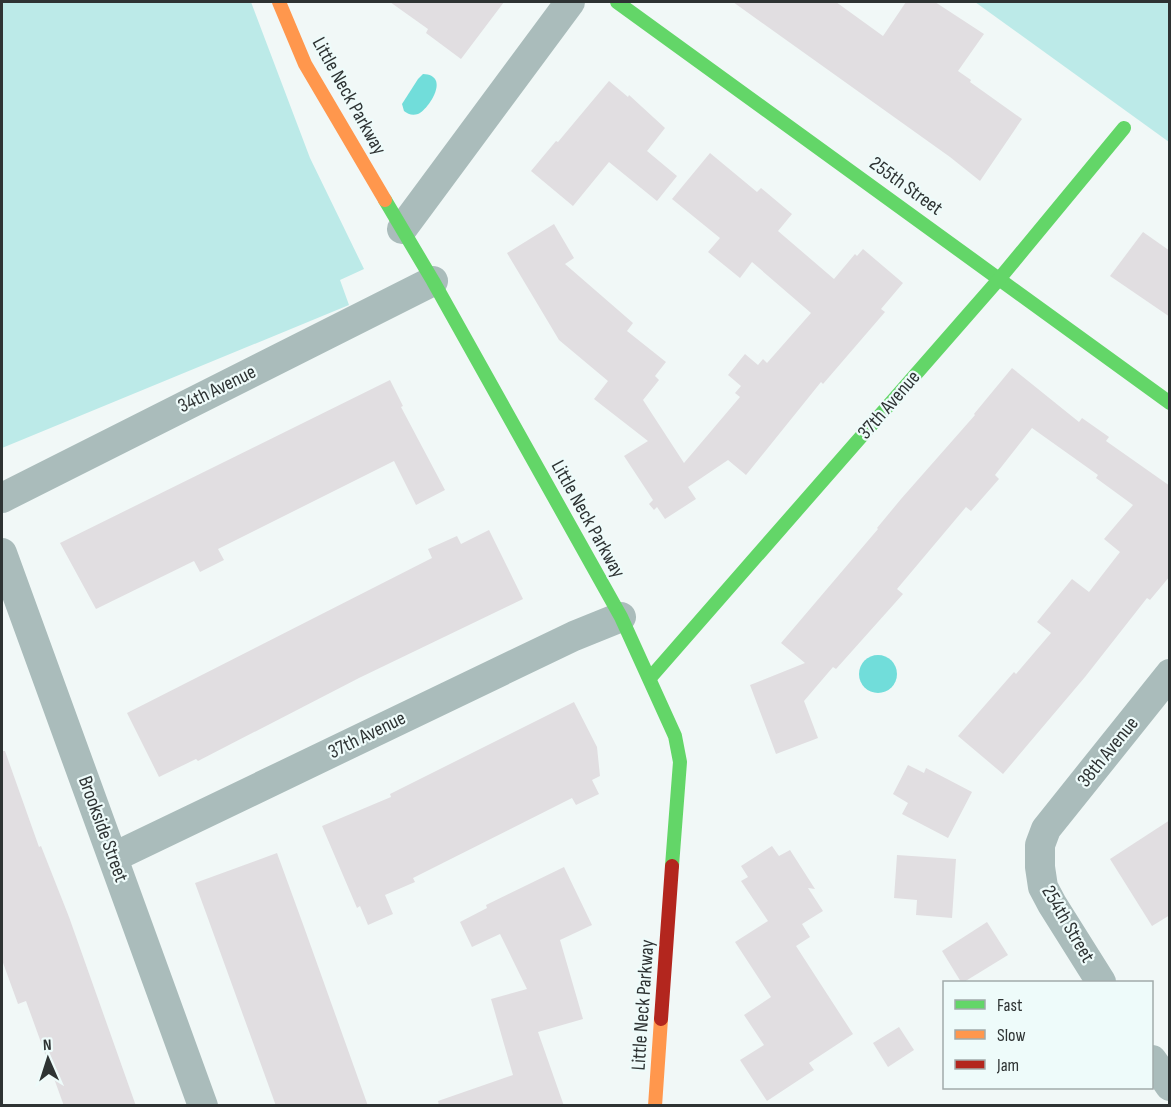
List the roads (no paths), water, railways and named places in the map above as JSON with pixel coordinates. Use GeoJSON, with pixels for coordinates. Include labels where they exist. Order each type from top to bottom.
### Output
{"type":"FeatureCollection","features":[{"type":"Feature","properties":{"kind":"street","name":"Little Neck Parkway"},"geometry":{"type":"LineString","coordinates":[[279,2],[305,64],[432,281],[621,617],[675,736],[680,762],[655,1106]]}},
{"type":"Feature","properties":{"kind":"street"},"geometry":{"type":"LineString","coordinates":[[402,229],[570,2]]}},
{"type":"Feature","properties":{"kind":"street","name":"255th Street"},"geometry":{"type":"LineString","coordinates":[[617,2],[1170,403]]}},
{"type":"Feature","properties":{"kind":"street","name":"37th Avenue"},"geometry":{"type":"LineString","coordinates":[[650,678],[1000,278],[1124,128]]}},
{"type":"Feature","properties":{"kind":"street","name":"34th Avenue"},"geometry":{"type":"LineString","coordinates":[[2,498],[432,281]]}},
{"type":"Feature","properties":{"kind":"street","name":"Brookside Street"},"geometry":{"type":"LineString","coordinates":[[2,553],[203,1106]]}},
{"type":"Feature","properties":{"kind":"street","name":"37th Avenue"},"geometry":{"type":"LineString","coordinates":[[114,857],[574,636],[621,617]]}},
{"type":"Feature","properties":{"kind":"street","name":"38th Avenue"},"geometry":{"type":"LineString","coordinates":[[1046,829],[1170,674]]}},
{"type":"Feature","properties":{"kind":"street","name":"254th Street"},"geometry":{"type":"LineString","coordinates":[[1046,829],[1040,845],[1043,887],[1100,981]]}},
{"type":"Feature","properties":{"kind":"street"},"geometry":{"type":"LineString","coordinates":[[1153,1061],[1170,1086]]}},
{"type":"Feature","properties":{"kind":"water"},"geometry":{"type":"Polygon","coordinates":[[[423,74],[436,80],[437,86],[432,99],[423,111],[414,115],[410,114],[404,111],[402,104],[423,74]]]}},
{"type":"Feature","properties":{"kind":"water"},"geometry":{"type":"Polygon","coordinates":[[[878,655],[892,660],[897,674],[892,688],[878,693],[864,688],[859,674],[864,660],[878,655]]]}}]}
